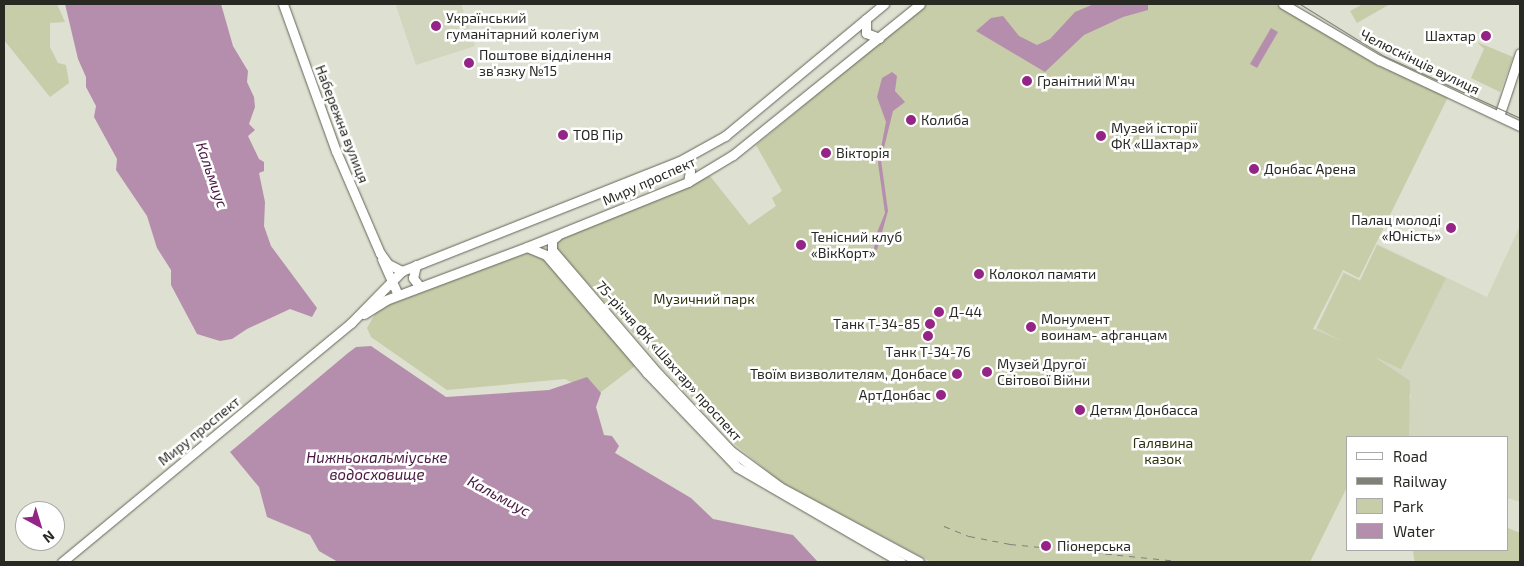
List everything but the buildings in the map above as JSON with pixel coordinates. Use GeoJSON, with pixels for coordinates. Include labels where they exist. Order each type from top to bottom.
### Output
{"type":"FeatureCollection","features":[{"type":"Feature","properties":{"kind":"main road","name":"Набережна вулиця"},"geometry":{"type":"LineString","coordinates":[[283,4],[336,152],[380,253],[390,282],[398,295]]}},
{"type":"Feature","properties":{"kind":"main road","name":"Миру проспект"},"geometry":{"type":"LineString","coordinates":[[62,562],[352,322],[378,293],[402,271],[678,162],[725,136],[884,4]]}},
{"type":"Feature","properties":{"kind":"main road","name":"Миру проспект"},"geometry":{"type":"LineString","coordinates":[[352,322],[398,295],[557,236],[688,182],[733,155],[920,4]]}},
{"type":"Feature","properties":{"kind":"main road","name":"Челюскінців вулиця"},"geometry":{"type":"LineString","coordinates":[[1283,4],[1378,60],[1520,126]]}},
{"type":"Feature","properties":{"kind":"main road"},"geometry":{"type":"LineString","coordinates":[[866,19],[866,33],[878,38]]}},
{"type":"Feature","properties":{"kind":"main road"},"geometry":{"type":"LineString","coordinates":[[1498,116],[1520,53]]}},
{"type":"Feature","properties":{"kind":"main road"},"geometry":{"type":"LineString","coordinates":[[678,162],[690,171],[688,182]]}},
{"type":"Feature","properties":{"kind":"main road","name":"75-річчя ФК «Шахтар» проспект"},"geometry":{"type":"LineString","coordinates":[[557,236],[552,240],[552,250],[599,311]]}},
{"type":"Feature","properties":{"kind":"main road","name":"75-річчя ФК «Шахтар» проспект"},"geometry":{"type":"LineString","coordinates":[[527,247],[546,255],[599,311],[711,444],[737,468],[901,562]]}},
{"type":"Feature","properties":{"kind":"main road"},"geometry":{"type":"LineString","coordinates":[[380,253],[388,264],[402,271]]}},
{"type":"Feature","properties":{"kind":"main road"},"geometry":{"type":"LineString","coordinates":[[416,265],[413,278],[420,287]]}},
{"type":"Feature","properties":{"kind":"main road"},"geometry":{"type":"LineString","coordinates":[[378,293],[385,268]]}},
{"type":"Feature","properties":{"kind":"main road","name":"75-річчя ФК «Шахтар» проспект"},"geometry":{"type":"LineString","coordinates":[[650,370],[717,439],[754,470],[919,562]]}},
{"type":"Feature","properties":{"kind":"shaded area","name":"Український гуманітарний колегіум"},"geometry":{"type":"Polygon","coordinates":[[[403,4],[461,4],[475,46],[416,65],[396,6],[403,4]]]}},
{"type":"Feature","properties":{"kind":"shaded area"},"geometry":{"type":"Polygon","coordinates":[[[1520,226],[1520,502],[1509,498],[1509,436],[1403,436],[1411,395],[1307,347],[1343,272],[1360,280],[1377,244],[1487,297],[1520,226]]]}},
{"type":"Feature","properties":{"kind":"green space"},"geometry":{"type":"Polygon","coordinates":[[[4,4],[57,4],[65,22],[50,23],[50,47],[58,63],[66,65],[69,83],[50,97],[4,40],[4,4]]]}},
{"type":"Feature","properties":{"kind":"green space"},"geometry":{"type":"Polygon","coordinates":[[[926,4],[1274,4],[1375,64],[1448,97],[1359,278],[1343,270],[1313,329],[1342,341],[1317,328],[1344,273],[1360,281],[1377,245],[1446,278],[1401,369],[1373,356],[1410,381],[1409,436],[1346,436],[1346,489],[1310,562],[931,562],[781,482],[732,442],[556,248],[558,240],[710,176],[749,225],[776,206],[772,198],[782,191],[756,145],[926,4]]]}},
{"type":"Feature","properties":{"kind":"green space"},"geometry":{"type":"Polygon","coordinates":[[[1363,4],[1390,4],[1357,23],[1350,11],[1363,4]]]}},
{"type":"Feature","properties":{"kind":"green space"},"geometry":{"type":"Polygon","coordinates":[[[1477,42],[1513,57],[1500,92],[1471,78],[1484,49],[1477,42]]]}},
{"type":"Feature","properties":{"kind":"green space"},"geometry":{"type":"Polygon","coordinates":[[[533,251],[538,252],[635,366],[597,395],[565,379],[447,390],[371,337],[367,328],[379,307],[533,251]]]}},
{"type":"Feature","properties":{"kind":"green space"},"geometry":{"type":"Polygon","coordinates":[[[1509,528],[1520,533],[1520,562],[1415,562],[1413,551],[1509,551],[1509,528]]]}},
{"type":"Feature","properties":{"kind":"water","name":"Кальмиус"},"geometry":{"type":"Polygon","coordinates":[[[65,4],[221,4],[233,46],[248,71],[247,82],[254,97],[255,107],[249,124],[255,130],[248,136],[259,159],[264,162],[264,171],[259,173],[265,202],[264,226],[271,246],[317,308],[312,317],[290,309],[247,329],[232,339],[220,341],[197,334],[171,285],[171,270],[157,248],[147,216],[116,170],[117,159],[94,117],[96,106],[86,87],[86,77],[78,59],[65,4]]]}},
{"type":"Feature","properties":{"kind":"water"},"geometry":{"type":"Polygon","coordinates":[[[1094,4],[1148,4],[1148,10],[1123,17],[1084,35],[1045,72],[976,31],[991,18],[1003,16],[1019,36],[1037,45],[1050,39],[1075,12],[1094,4]]]}},
{"type":"Feature","properties":{"kind":"water"},"geometry":{"type":"Polygon","coordinates":[[[1271,28],[1278,32],[1257,68],[1250,64],[1271,28]]]}},
{"type":"Feature","properties":{"kind":"water"},"geometry":{"type":"Polygon","coordinates":[[[892,72],[897,76],[895,91],[905,102],[893,111],[881,160],[888,211],[877,250],[874,249],[876,235],[885,213],[878,163],[886,122],[877,97],[882,78],[892,72]]]}},
{"type":"Feature","properties":{"kind":"water","name":"Нижньокальміуське водосховище"},"geometry":{"type":"Polygon","coordinates":[[[371,346],[446,397],[549,390],[587,377],[601,393],[596,407],[604,435],[612,436],[619,446],[615,453],[691,498],[713,519],[793,535],[818,562],[338,562],[319,551],[310,535],[267,517],[259,487],[230,452],[348,353],[356,347],[371,346]]]}},
{"type":"Feature","properties":{"kind":"tram line"},"geometry":{"type":"LineString","coordinates":[[1300,4],[1384,56],[1520,118]]}},
{"type":"Feature","properties":{"kind":"railway"},"geometry":{"type":"LineString","coordinates":[[944,526],[969,536],[1010,544],[1188,562]]}},
{"type":"Feature","properties":{"kind":"place","name":"Український гуманітарний колегіум"},"geometry":{"type":"Point","coordinates":[436,26]}},
{"type":"Feature","properties":{"kind":"place","name":"Шахтар"},"geometry":{"type":"Point","coordinates":[1486,36]}},
{"type":"Feature","properties":{"kind":"place","name":"Поштове відділення зв'язку №15"},"geometry":{"type":"Point","coordinates":[469,63]}},
{"type":"Feature","properties":{"kind":"place","name":"Гранітний М'яч"},"geometry":{"type":"Point","coordinates":[1027,81]}},
{"type":"Feature","properties":{"kind":"place","name":"Колиба"},"geometry":{"type":"Point","coordinates":[911,120]}},
{"type":"Feature","properties":{"kind":"place","name":"ТОВ Пір"},"geometry":{"type":"Point","coordinates":[563,135]}},
{"type":"Feature","properties":{"kind":"place","name":"Музей історії ФК «Шахтар»"},"geometry":{"type":"Point","coordinates":[1101,136]}},
{"type":"Feature","properties":{"kind":"place","name":"Вікторія"},"geometry":{"type":"Point","coordinates":[826,153]}},
{"type":"Feature","properties":{"kind":"place","name":"Донбас Арена"},"geometry":{"type":"Point","coordinates":[1254,169]}},
{"type":"Feature","properties":{"kind":"place","name":"Палац молоді «Юність»"},"geometry":{"type":"Point","coordinates":[1451,228]}},
{"type":"Feature","properties":{"kind":"place","name":"Тенісний клуб «ВікКорт»"},"geometry":{"type":"Point","coordinates":[801,245]}},
{"type":"Feature","properties":{"kind":"place","name":"Колокол памяти"},"geometry":{"type":"Point","coordinates":[979,274]}},
{"type":"Feature","properties":{"kind":"place","name":"Д-44"},"geometry":{"type":"Point","coordinates":[939,312]}},
{"type":"Feature","properties":{"kind":"place","name":"Танк Т-34-85"},"geometry":{"type":"Point","coordinates":[930,324]}},
{"type":"Feature","properties":{"kind":"place","name":"Монумент воинам- афганцам"},"geometry":{"type":"Point","coordinates":[1031,327]}},
{"type":"Feature","properties":{"kind":"place","name":"Танк Т-34-76"},"geometry":{"type":"Point","coordinates":[928,336]}},
{"type":"Feature","properties":{"kind":"place","name":"Музей Другої Світової Війни"},"geometry":{"type":"Point","coordinates":[987,372]}},
{"type":"Feature","properties":{"kind":"place","name":"Твоїм визволителям, Донбасе"},"geometry":{"type":"Point","coordinates":[957,374]}},
{"type":"Feature","properties":{"kind":"place","name":"АртДонбас"},"geometry":{"type":"Point","coordinates":[941,395]}},
{"type":"Feature","properties":{"kind":"place","name":"Детям Донбасса"},"geometry":{"type":"Point","coordinates":[1080,410]}},
{"type":"Feature","properties":{"kind":"place","name":"Піонерська"},"geometry":{"type":"Point","coordinates":[1046,546]}},
{"type":"Feature","properties":{"kind":"park label","name":"Музичний парк"},"geometry":{"type":"Point","coordinates":[704,299]}},
{"type":"Feature","properties":{"kind":"park label","name":"Галявина казок"},"geometry":{"type":"Point","coordinates":[1163,452]}}]}
